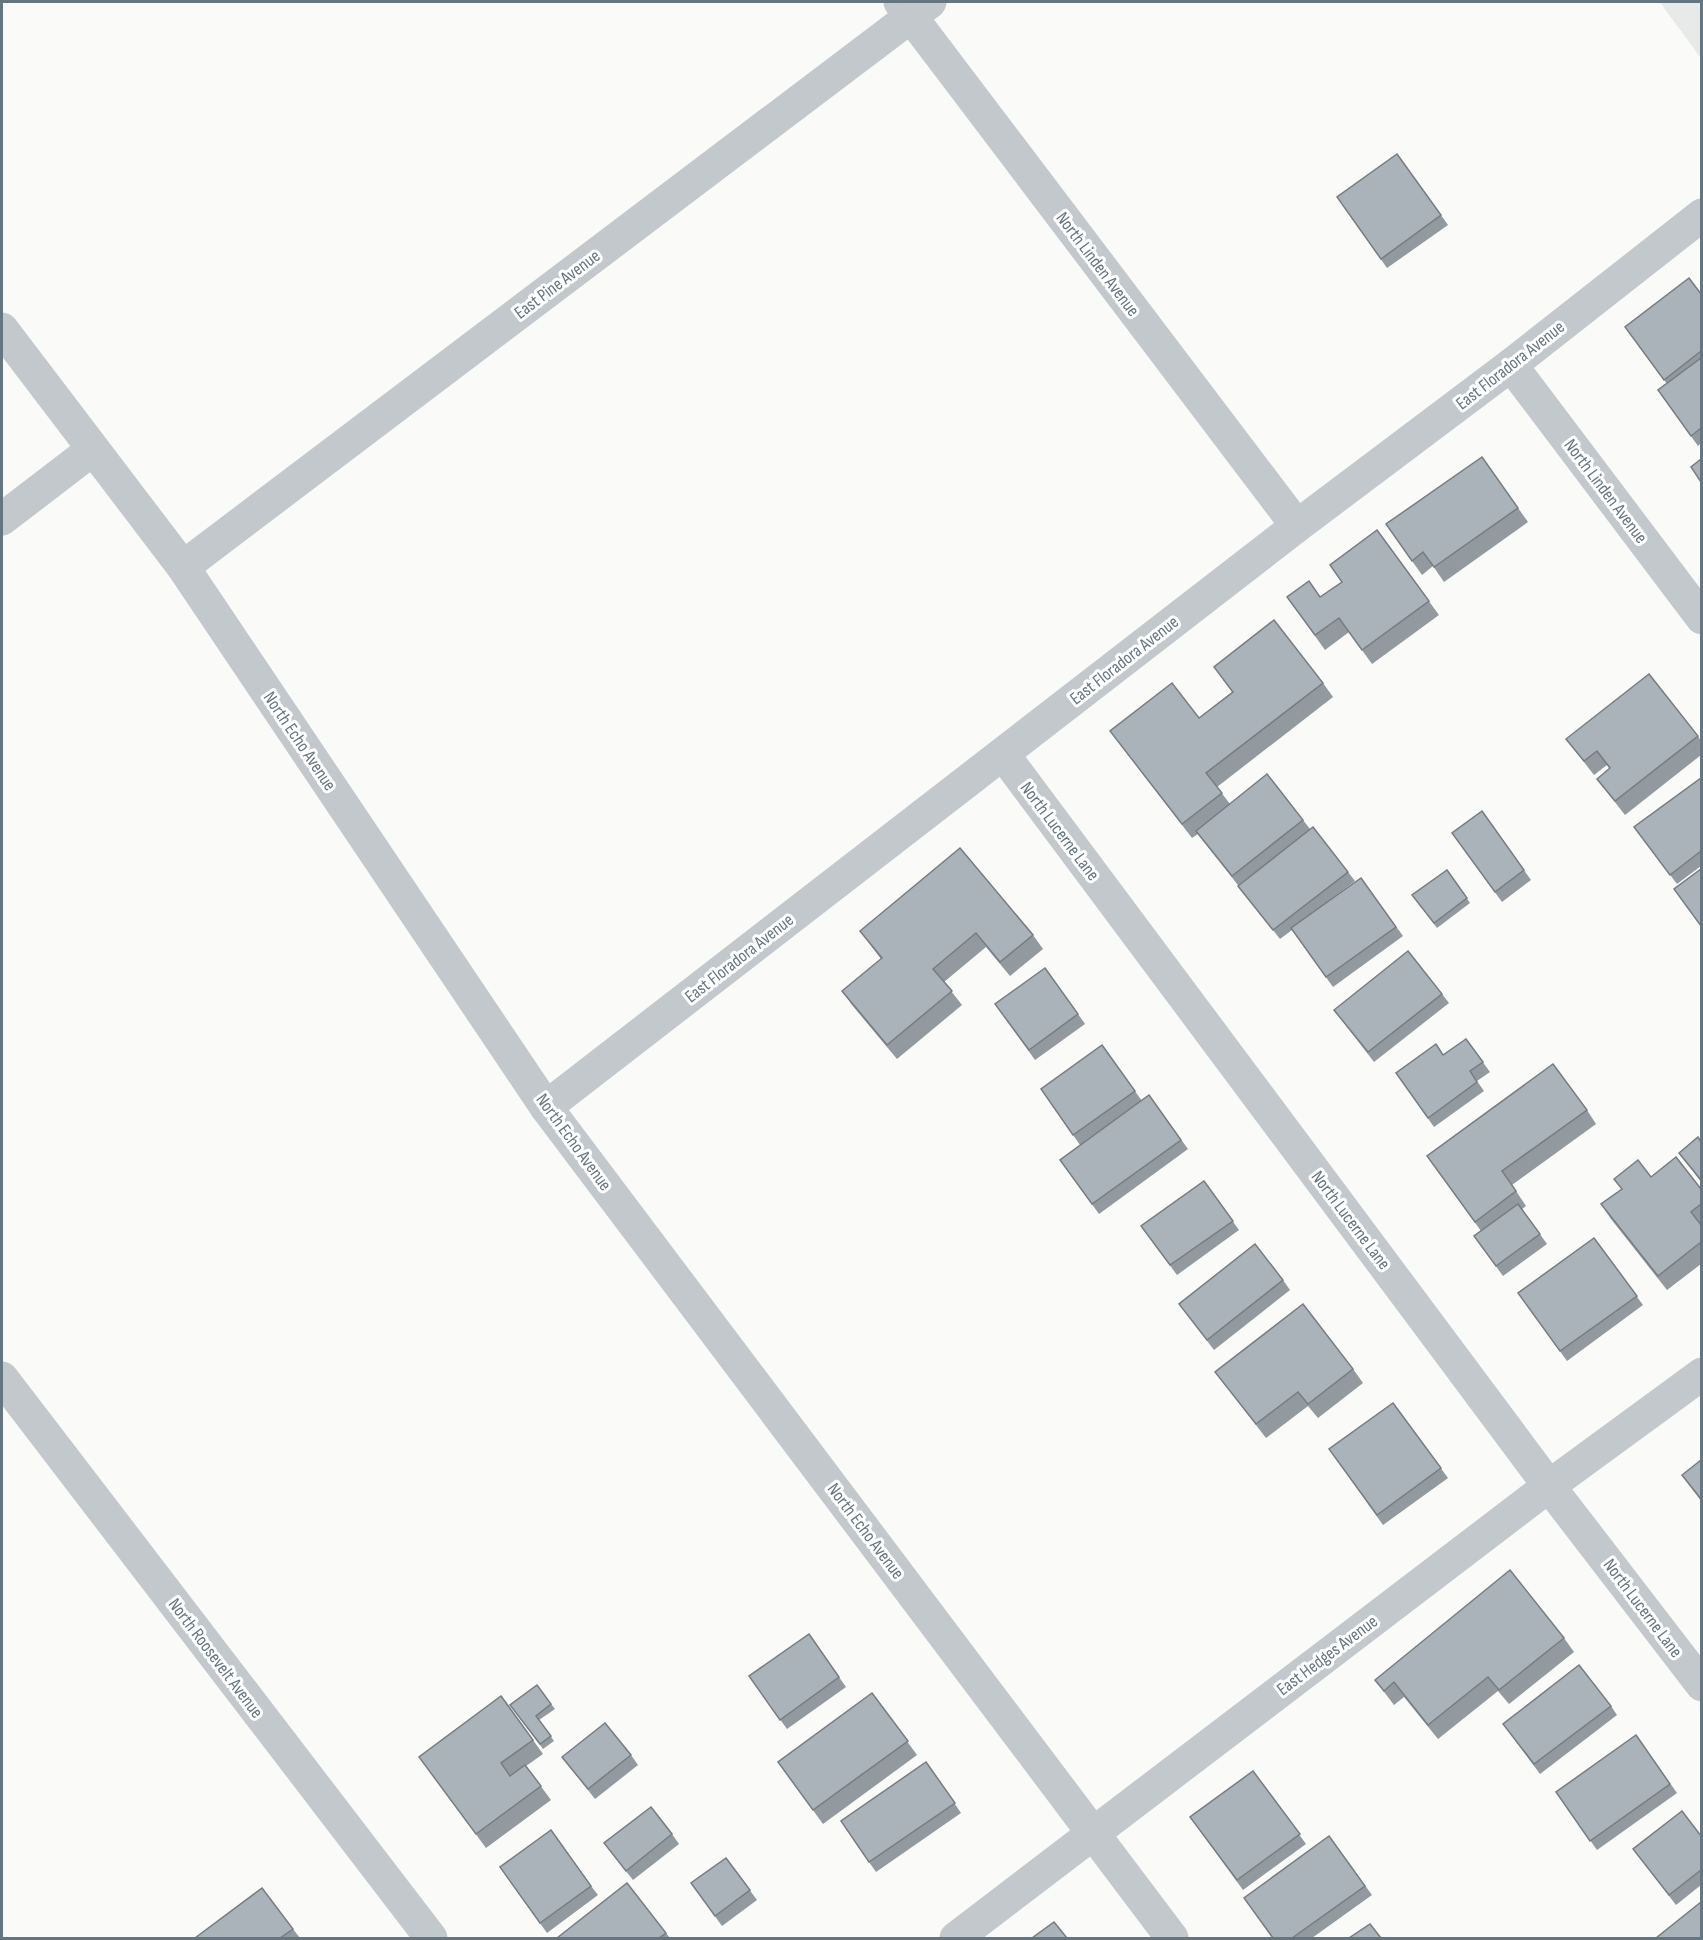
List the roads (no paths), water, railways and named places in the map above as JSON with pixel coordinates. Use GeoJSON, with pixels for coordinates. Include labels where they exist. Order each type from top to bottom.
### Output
{"type":"FeatureCollection","features":[{"type":"Feature","properties":{"kind":"street","name":"North Linden Avenue"},"geometry":{"type":"LineString","coordinates":[[914,6],[1297,526]]}},
{"type":"Feature","properties":{"kind":"street","name":"East Pine Avenue"},"geometry":{"type":"LineString","coordinates":[[183,567],[914,6]]}},
{"type":"Feature","properties":{"kind":"street","name":"East Floradora Avenue"},"geometry":{"type":"LineString","coordinates":[[546,1107],[1297,526],[1511,365],[1701,215]]}},
{"type":"Feature","properties":{"kind":"street","name":"North Echo Avenue"},"geometry":{"type":"LineString","coordinates":[[2,329],[183,567],[546,1107],[1172,1938]]}},
{"type":"Feature","properties":{"kind":"street","name":"North Linden Avenue"},"geometry":{"type":"LineString","coordinates":[[1511,365],[1701,618]]}},
{"type":"Feature","properties":{"kind":"street"},"geometry":{"type":"LineString","coordinates":[[2,519],[92,450]]}},
{"type":"Feature","properties":{"kind":"street","name":"North Lucerne Lane"},"geometry":{"type":"LineString","coordinates":[[1003,754],[1701,1685]]}},
{"type":"Feature","properties":{"kind":"street","name":"East Hedges Avenue"},"geometry":{"type":"LineString","coordinates":[[956,1938],[1550,1486],[1701,1374]]}},
{"type":"Feature","properties":{"kind":"street","name":"North Roosevelt Avenue"},"geometry":{"type":"LineString","coordinates":[[2,1378],[430,1938]]}}]}
